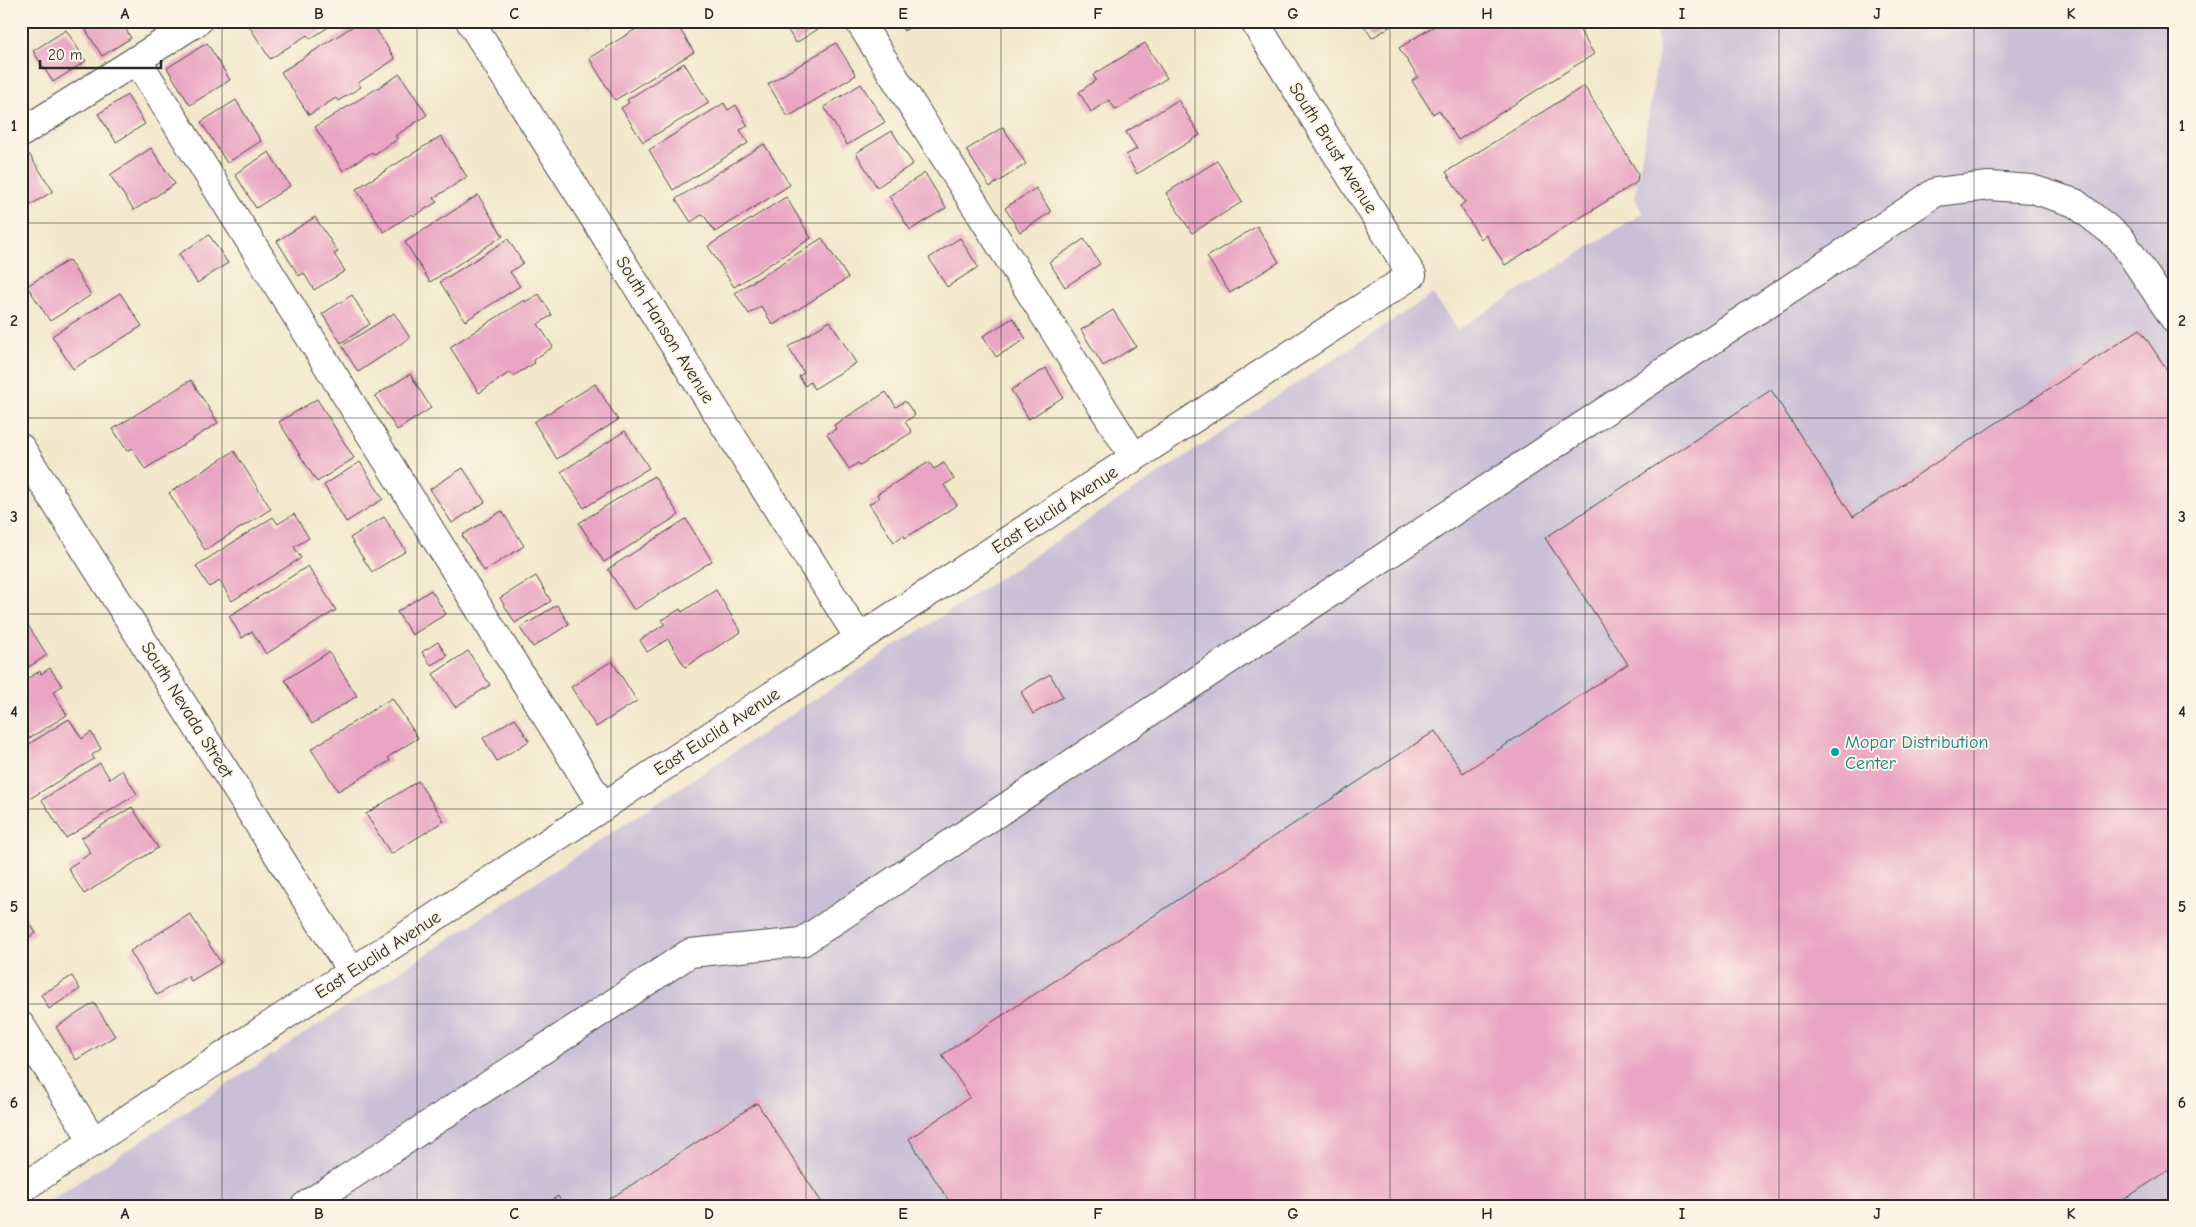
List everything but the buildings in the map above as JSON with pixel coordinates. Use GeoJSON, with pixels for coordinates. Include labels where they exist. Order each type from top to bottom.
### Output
{"type":"FeatureCollection","features":[{"type":"Feature","properties":{"kind":"street"},"geometry":{"type":"LineString","coordinates":[[21,133],[198,21]]}},
{"type":"Feature","properties":{"kind":"street","name":"South Hanson Avenue"},"geometry":{"type":"LineString","coordinates":[[470,21],[859,638]]}},
{"type":"Feature","properties":{"kind":"street"},"geometry":{"type":"LineString","coordinates":[[859,21],[1134,457]]}},
{"type":"Feature","properties":{"kind":"street","name":"South Brust Avenue"},"geometry":{"type":"LineString","coordinates":[[1254,21],[1412,275]]}},
{"type":"Feature","properties":{"kind":"street"},"geometry":{"type":"LineString","coordinates":[[137,60],[603,807]]}},
{"type":"Feature","properties":{"kind":"street"},"geometry":{"type":"LineString","coordinates":[[304,1206],[690,953],[802,942],[1936,192],[1989,186],[2032,189],[2075,203],[2121,239],[2175,320]]}},
{"type":"Feature","properties":{"kind":"street","name":"East Euclid Avenue"},"geometry":{"type":"LineString","coordinates":[[21,1189],[1412,275]]}},
{"type":"Feature","properties":{"kind":"street","name":"South Nevada Street"},"geometry":{"type":"LineString","coordinates":[[21,448],[352,972]]}},
{"type":"Feature","properties":{"kind":"street"},"geometry":{"type":"LineString","coordinates":[[21,1026],[94,1142]]}},
{"type":"Feature","properties":{"kind":"shaded area"},"geometry":{"type":"Polygon","coordinates":[[[1655,21],[2175,21],[2175,1206],[42,1206],[1433,294],[1457,330],[1643,213],[1635,198],[1659,50],[1655,21]]]}},
{"type":"Feature","properties":{"kind":"place","name":"Mopar Distribution Center"},"geometry":{"type":"Point","coordinates":[1835,752]}}]}
